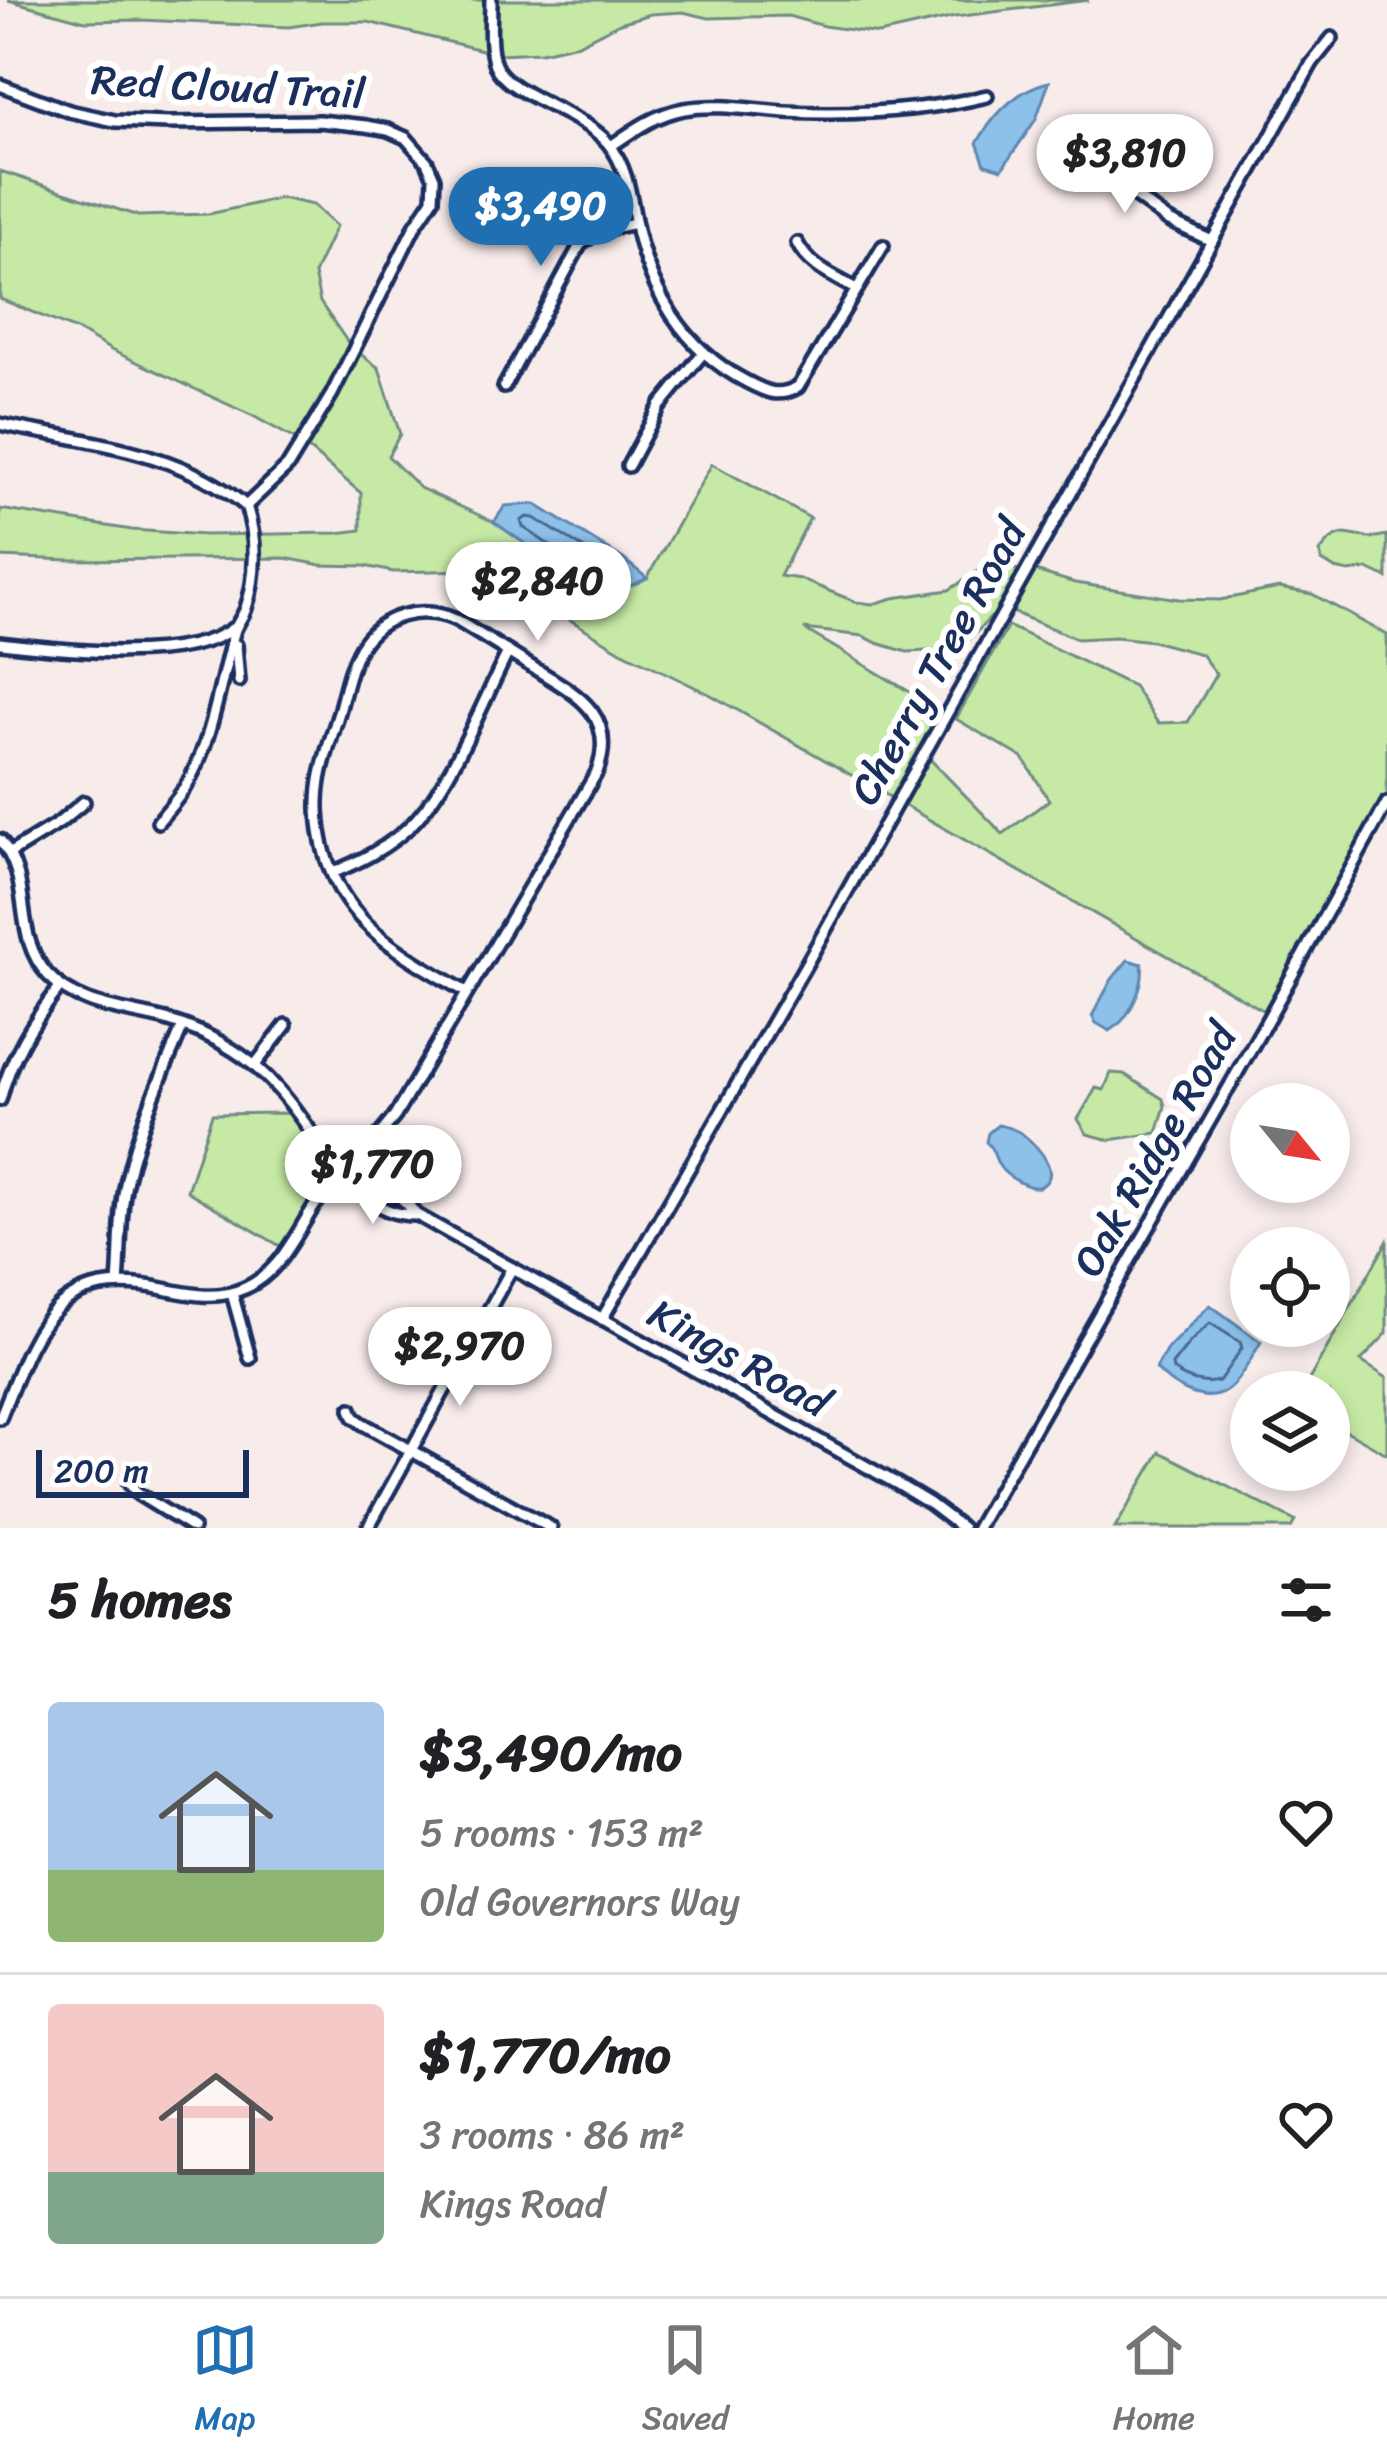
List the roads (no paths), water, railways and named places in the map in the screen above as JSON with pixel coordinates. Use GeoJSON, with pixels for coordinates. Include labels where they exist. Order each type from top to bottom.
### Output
{"type":"FeatureCollection","features":[{"type":"Feature","properties":{"kind":"street"},"geometry":{"type":"LineString","coordinates":[[491,0],[492,51],[501,75],[590,127],[610,146],[623,168],[658,292],[679,326],[725,370],[767,392],[790,391],[804,380],[883,246]]}},
{"type":"Feature","properties":{"kind":"street","name":"Cherry Tree Road"},"geometry":{"type":"LineString","coordinates":[[602,1319],[1121,409],[1312,63],[1332,38]]}},
{"type":"Feature","properties":{"kind":"street","name":"Red Cloud Trail"},"geometry":{"type":"LineString","coordinates":[[0,85],[69,111],[115,121],[366,125],[406,138],[428,162],[434,178],[433,200],[415,226],[332,394],[288,466],[246,506]]}},
{"type":"Feature","properties":{"kind":"street"},"geometry":{"type":"LineString","coordinates":[[610,146],[651,120],[692,108],[886,111],[987,96]]}},
{"type":"Feature","properties":{"kind":"street"},"geometry":{"type":"LineString","coordinates":[[1058,153],[1124,188],[1169,221],[1212,241]]}},
{"type":"Feature","properties":{"kind":"street"},"geometry":{"type":"LineString","coordinates":[[504,387],[580,245],[598,231],[635,223]]}},
{"type":"Feature","properties":{"kind":"street"},"geometry":{"type":"LineString","coordinates":[[796,242],[808,260],[856,289]]}},
{"type":"Feature","properties":{"kind":"street"},"geometry":{"type":"LineString","coordinates":[[628,466],[668,395],[703,353]]}},
{"type":"Feature","properties":{"kind":"street"},"geometry":{"type":"LineString","coordinates":[[0,424],[162,460],[217,484],[246,506],[253,529],[247,606],[235,627],[195,768],[158,822]]}},
{"type":"Feature","properties":{"kind":"street"},"geometry":{"type":"LineString","coordinates":[[0,1418],[29,1344],[50,1314],[77,1294],[118,1284],[204,1296],[232,1293],[275,1268],[314,1208],[395,1116],[597,772],[602,752],[600,725],[583,699],[457,620],[424,612],[391,620],[365,640],[354,662],[320,783],[320,833],[332,874],[356,913],[382,938],[466,992]]}},
{"type":"Feature","properties":{"kind":"street"},"geometry":{"type":"LineString","coordinates":[[0,643],[110,652],[199,645],[235,627]]}},
{"type":"Feature","properties":{"kind":"street"},"geometry":{"type":"LineString","coordinates":[[235,627],[238,682]]}},
{"type":"Feature","properties":{"kind":"street"},"geometry":{"type":"LineString","coordinates":[[332,874],[383,848],[424,811],[508,652]]}},
{"type":"Feature","properties":{"kind":"street"},"geometry":{"type":"LineString","coordinates":[[10,853],[59,824],[84,802]]}},
{"type":"Feature","properties":{"kind":"street","name":"Oak Ridge Road"},"geometry":{"type":"LineString","coordinates":[[977,1528],[1387,803]]}},
{"type":"Feature","properties":{"kind":"street"},"geometry":{"type":"LineString","coordinates":[[0,840],[21,881],[29,944],[40,965],[61,987],[88,1001],[183,1025],[223,1043],[255,1065],[284,1094],[314,1136],[366,1188],[369,1198],[386,1209],[396,1193],[366,1188]]}},
{"type":"Feature","properties":{"kind":"street"},"geometry":{"type":"LineString","coordinates":[[0,1100],[4,1070],[61,987]]}},
{"type":"Feature","properties":{"kind":"street"},"geometry":{"type":"LineString","coordinates":[[118,1284],[119,1229],[127,1179],[183,1025]]}},
{"type":"Feature","properties":{"kind":"street"},"geometry":{"type":"LineString","coordinates":[[255,1065],[286,1025]]}},
{"type":"Feature","properties":{"kind":"street","name":"Kings Road"},"geometry":{"type":"LineString","coordinates":[[396,1193],[417,1215],[894,1482],[962,1528]]}},
{"type":"Feature","properties":{"kind":"street","name":"Kings Road"},"geometry":{"type":"LineString","coordinates":[[386,1209],[417,1215]]}},
{"type":"Feature","properties":{"kind":"street"},"geometry":{"type":"LineString","coordinates":[[368,1528],[512,1268]]}},
{"type":"Feature","properties":{"kind":"street"},"geometry":{"type":"LineString","coordinates":[[232,1293],[250,1358]]}},
{"type":"Feature","properties":{"kind":"street"},"geometry":{"type":"LineString","coordinates":[[351,1409],[358,1420],[551,1528]]}},
{"type":"Feature","properties":{"kind":"street"},"geometry":{"type":"LineString","coordinates":[[129,1483],[138,1494],[193,1528]]}},
{"type":"Feature","properties":{"kind":"water"},"geometry":{"type":"Polygon","coordinates":[[[1049,82],[1036,119],[1002,169],[985,164],[977,143],[990,123],[1016,97],[1049,82]]]}},
{"type":"Feature","properties":{"kind":"water"},"geometry":{"type":"Polygon","coordinates":[[[535,504],[647,578],[629,586],[597,583],[559,566],[494,522],[505,506],[535,504]]]}},
{"type":"Feature","properties":{"kind":"water"},"geometry":{"type":"Polygon","coordinates":[[[1128,960],[1142,964],[1141,982],[1129,1011],[1110,1031],[1092,1016],[1128,960]]]}},
{"type":"Feature","properties":{"kind":"water"},"geometry":{"type":"Polygon","coordinates":[[[998,1125],[1023,1135],[1043,1155],[1049,1171],[1043,1185],[1027,1185],[1000,1167],[986,1142],[998,1125]]]}},
{"type":"Feature","properties":{"kind":"water"},"geometry":{"type":"Polygon","coordinates":[[[1210,1305],[1230,1320],[1230,1347],[1258,1347],[1243,1371],[1230,1371],[1230,1388],[1208,1396],[1179,1387],[1156,1369],[1167,1349],[1210,1305]]]}}]}
